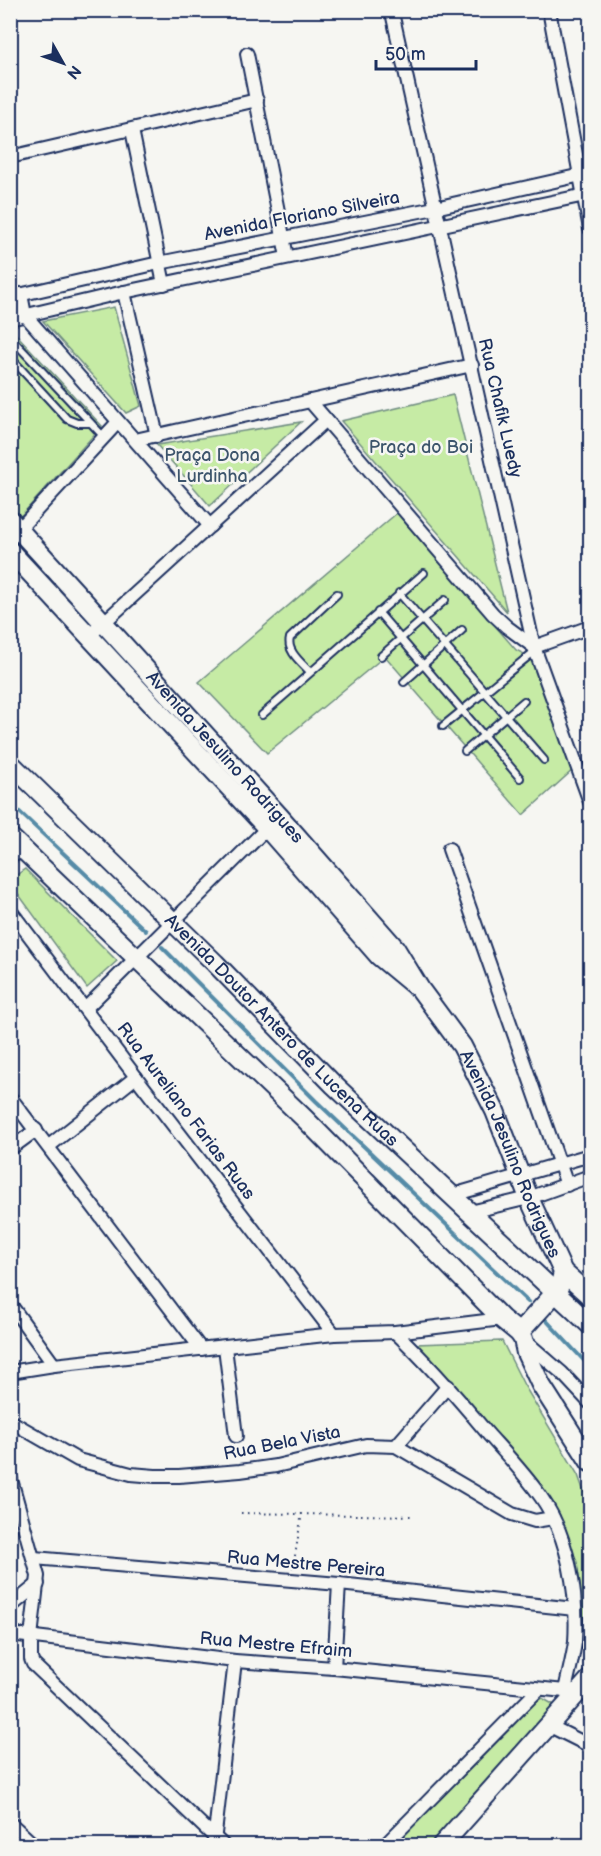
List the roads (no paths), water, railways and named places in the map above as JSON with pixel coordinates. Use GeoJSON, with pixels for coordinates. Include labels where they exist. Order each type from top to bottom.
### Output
{"type":"FeatureCollection","features":[{"type":"Feature","properties":{"kind":"main road","name":"Avenida Jesulino Rodrigues"},"geometry":{"type":"LineString","coordinates":[[14,530],[103,623],[273,822],[379,956],[420,989],[454,1033],[473,1065],[495,1111],[529,1197],[563,1272],[560,1285],[555,1293]]}},
{"type":"Feature","properties":{"kind":"main road","name":"Avenida Jesulino Rodrigues"},"geometry":{"type":"LineString","coordinates":[[10,551],[89,636],[273,822]]}},
{"type":"Feature","properties":{"kind":"main road","name":"Avenida Doutor Antero de Lucena Ruas"},"geometry":{"type":"LineString","coordinates":[[10,763],[334,1084],[555,1293],[591,1324]]}},
{"type":"Feature","properties":{"kind":"main road"},"geometry":{"type":"LineString","coordinates":[[10,837],[17,854],[137,956],[305,1119],[521,1336],[526,1353],[541,1384],[591,1462]]}},
{"type":"Feature","properties":{"kind":"main road"},"geometry":{"type":"LineString","coordinates":[[563,1272],[591,1296]]}},
{"type":"Feature","properties":{"kind":"main road"},"geometry":{"type":"LineString","coordinates":[[521,1336],[555,1293]]}},
{"type":"Feature","properties":{"kind":"main road"},"geometry":{"type":"LineString","coordinates":[[441,1845],[550,1726],[571,1693],[591,1679]]}},
{"type":"Feature","properties":{"kind":"street"},"geometry":{"type":"LineString","coordinates":[[549,10],[585,174],[591,229]]}},
{"type":"Feature","properties":{"kind":"street","name":"Rua Chafik Luedy"},"geometry":{"type":"LineString","coordinates":[[393,17],[535,649],[591,802]]}},
{"type":"Feature","properties":{"kind":"street"},"geometry":{"type":"LineString","coordinates":[[247,54],[287,257]]}},
{"type":"Feature","properties":{"kind":"street"},"geometry":{"type":"LineString","coordinates":[[10,157],[257,99]]}},
{"type":"Feature","properties":{"kind":"street"},"geometry":{"type":"LineString","coordinates":[[132,130],[164,284]]}},
{"type":"Feature","properties":{"kind":"street","name":"Avenida Floriano Silveira"},"geometry":{"type":"LineString","coordinates":[[25,315],[16,296],[159,263],[435,208],[585,174]]}},
{"type":"Feature","properties":{"kind":"street","name":"Avenida Floriano Silveira"},"geometry":{"type":"LineString","coordinates":[[10,319],[124,292],[587,195]]}},
{"type":"Feature","properties":{"kind":"street"},"geometry":{"type":"LineString","coordinates":[[124,292],[157,436]]}},
{"type":"Feature","properties":{"kind":"street"},"geometry":{"type":"LineString","coordinates":[[25,315],[210,526]]}},
{"type":"Feature","properties":{"kind":"street"},"geometry":{"type":"LineString","coordinates":[[135,440],[472,365]]}},
{"type":"Feature","properties":{"kind":"street"},"geometry":{"type":"LineString","coordinates":[[310,401],[493,614],[507,627],[535,649],[591,627]]}},
{"type":"Feature","properties":{"kind":"street"},"geometry":{"type":"LineString","coordinates":[[89,636],[326,420]]}},
{"type":"Feature","properties":{"kind":"street"},"geometry":{"type":"LineString","coordinates":[[14,530],[118,422]]}},
{"type":"Feature","properties":{"kind":"street"},"geometry":{"type":"LineString","coordinates":[[86,1008],[273,822]]}},
{"type":"Feature","properties":{"kind":"street"},"geometry":{"type":"LineString","coordinates":[[449,849],[567,1185]]}},
{"type":"Feature","properties":{"kind":"street","name":"Rua Aureliano Farias Ruas"},"geometry":{"type":"LineString","coordinates":[[10,910],[334,1334]]}},
{"type":"Feature","properties":{"kind":"street"},"geometry":{"type":"LineString","coordinates":[[49,1146],[136,1077]]}},
{"type":"Feature","properties":{"kind":"street"},"geometry":{"type":"LineString","coordinates":[[10,1097],[201,1349]]}},
{"type":"Feature","properties":{"kind":"street"},"geometry":{"type":"LineString","coordinates":[[10,1149],[36,1130]]}},
{"type":"Feature","properties":{"kind":"street"},"geometry":{"type":"LineString","coordinates":[[453,1196],[591,1155]]}},
{"type":"Feature","properties":{"kind":"street"},"geometry":{"type":"LineString","coordinates":[[470,1212],[529,1197],[591,1176]]}},
{"type":"Feature","properties":{"kind":"street"},"geometry":{"type":"LineString","coordinates":[[10,1304],[54,1365]]}},
{"type":"Feature","properties":{"kind":"street"},"geometry":{"type":"LineString","coordinates":[[10,1372],[54,1365],[334,1334],[395,1332],[502,1319]]}},
{"type":"Feature","properties":{"kind":"street"},"geometry":{"type":"LineString","coordinates":[[395,1332],[448,1386],[548,1507],[567,1557],[575,1609],[571,1693]]}},
{"type":"Feature","properties":{"kind":"street"},"geometry":{"type":"LineString","coordinates":[[521,1336],[591,1403]]}},
{"type":"Feature","properties":{"kind":"street"},"geometry":{"type":"LineString","coordinates":[[225,1347],[236,1436]]}},
{"type":"Feature","properties":{"kind":"street"},"geometry":{"type":"LineString","coordinates":[[396,1446],[448,1386]]}},
{"type":"Feature","properties":{"kind":"street","name":"Rua Bela Vista"},"geometry":{"type":"LineString","coordinates":[[10,1421],[78,1460],[120,1471],[155,1476],[240,1471],[276,1466],[366,1445],[396,1446],[512,1514],[536,1521],[553,1518]]}},
{"type":"Feature","properties":{"kind":"street"},"geometry":{"type":"LineString","coordinates":[[10,1476],[34,1558],[38,1584],[31,1637],[31,1659],[36,1668],[217,1843]]}},
{"type":"Feature","properties":{"kind":"street","name":"Rua Mestre Pereira"},"geometry":{"type":"LineString","coordinates":[[34,1558],[339,1584],[575,1609]]}},
{"type":"Feature","properties":{"kind":"street"},"geometry":{"type":"LineString","coordinates":[[10,1607],[38,1584]]}},
{"type":"Feature","properties":{"kind":"street"},"geometry":{"type":"LineString","coordinates":[[334,1668],[339,1584]]}},
{"type":"Feature","properties":{"kind":"street","name":"Rua Mestre Efraim"},"geometry":{"type":"LineString","coordinates":[[10,1634],[236,1661],[334,1668],[571,1693]]}},
{"type":"Feature","properties":{"kind":"street"},"geometry":{"type":"LineString","coordinates":[[217,1843],[236,1661]]}},
{"type":"Feature","properties":{"kind":"street"},"geometry":{"type":"LineString","coordinates":[[384,1845],[539,1689]]}},
{"type":"Feature","properties":{"kind":"street"},"geometry":{"type":"LineString","coordinates":[[550,1726],[591,1746]]}},
{"type":"Feature","properties":{"kind":"street"},"geometry":{"type":"LineString","coordinates":[[10,1822],[35,1845]]}},
{"type":"Feature","properties":{"kind":"lane"},"geometry":{"type":"LineString","coordinates":[[10,349],[12,339]]}},
{"type":"Feature","properties":{"kind":"lane"},"geometry":{"type":"LineString","coordinates":[[12,339],[104,437]]}},
{"type":"Feature","properties":{"kind":"lane"},"geometry":{"type":"LineString","coordinates":[[10,357],[67,419],[77,423],[90,423]]}},
{"type":"Feature","properties":{"kind":"lane"},"geometry":{"type":"LineString","coordinates":[[10,477],[12,483],[10,496]]}},
{"type":"Feature","properties":{"kind":"lane"},"geometry":{"type":"LineString","coordinates":[[262,715],[424,573]]}},
{"type":"Feature","properties":{"kind":"lane"},"geometry":{"type":"LineString","coordinates":[[310,672],[290,649],[288,643],[290,638],[337,594]]}},
{"type":"Feature","properties":{"kind":"lane"},"geometry":{"type":"LineString","coordinates":[[399,594],[543,760]]}},
{"type":"Feature","properties":{"kind":"lane"},"geometry":{"type":"LineString","coordinates":[[381,656],[444,600]]}},
{"type":"Feature","properties":{"kind":"lane"},"geometry":{"type":"LineString","coordinates":[[378,612],[520,778]]}},
{"type":"Feature","properties":{"kind":"lane"},"geometry":{"type":"LineString","coordinates":[[404,682],[462,630]]}},
{"type":"Feature","properties":{"kind":"lane"},"geometry":{"type":"LineString","coordinates":[[443,726],[535,649]]}},
{"type":"Feature","properties":{"kind":"lane"},"geometry":{"type":"LineString","coordinates":[[465,751],[524,701]]}},
{"type":"Feature","properties":{"kind":"waterway"},"geometry":{"type":"LineString","coordinates":[[10,803],[146,931]]}},
{"type":"Feature","properties":{"kind":"waterway"},"geometry":{"type":"LineString","coordinates":[[162,947],[316,1101],[528,1302]]}},
{"type":"Feature","properties":{"kind":"waterway"},"geometry":{"type":"LineString","coordinates":[[545,1319],[590,1367]]}},
{"type":"Feature","properties":{"kind":"park label","name":"Praça do Boi"},"geometry":{"type":"Point","coordinates":[421,447]}},
{"type":"Feature","properties":{"kind":"park label","name":"Praça Dona Lurdinha"},"geometry":{"type":"Point","coordinates":[212,465]}}]}
